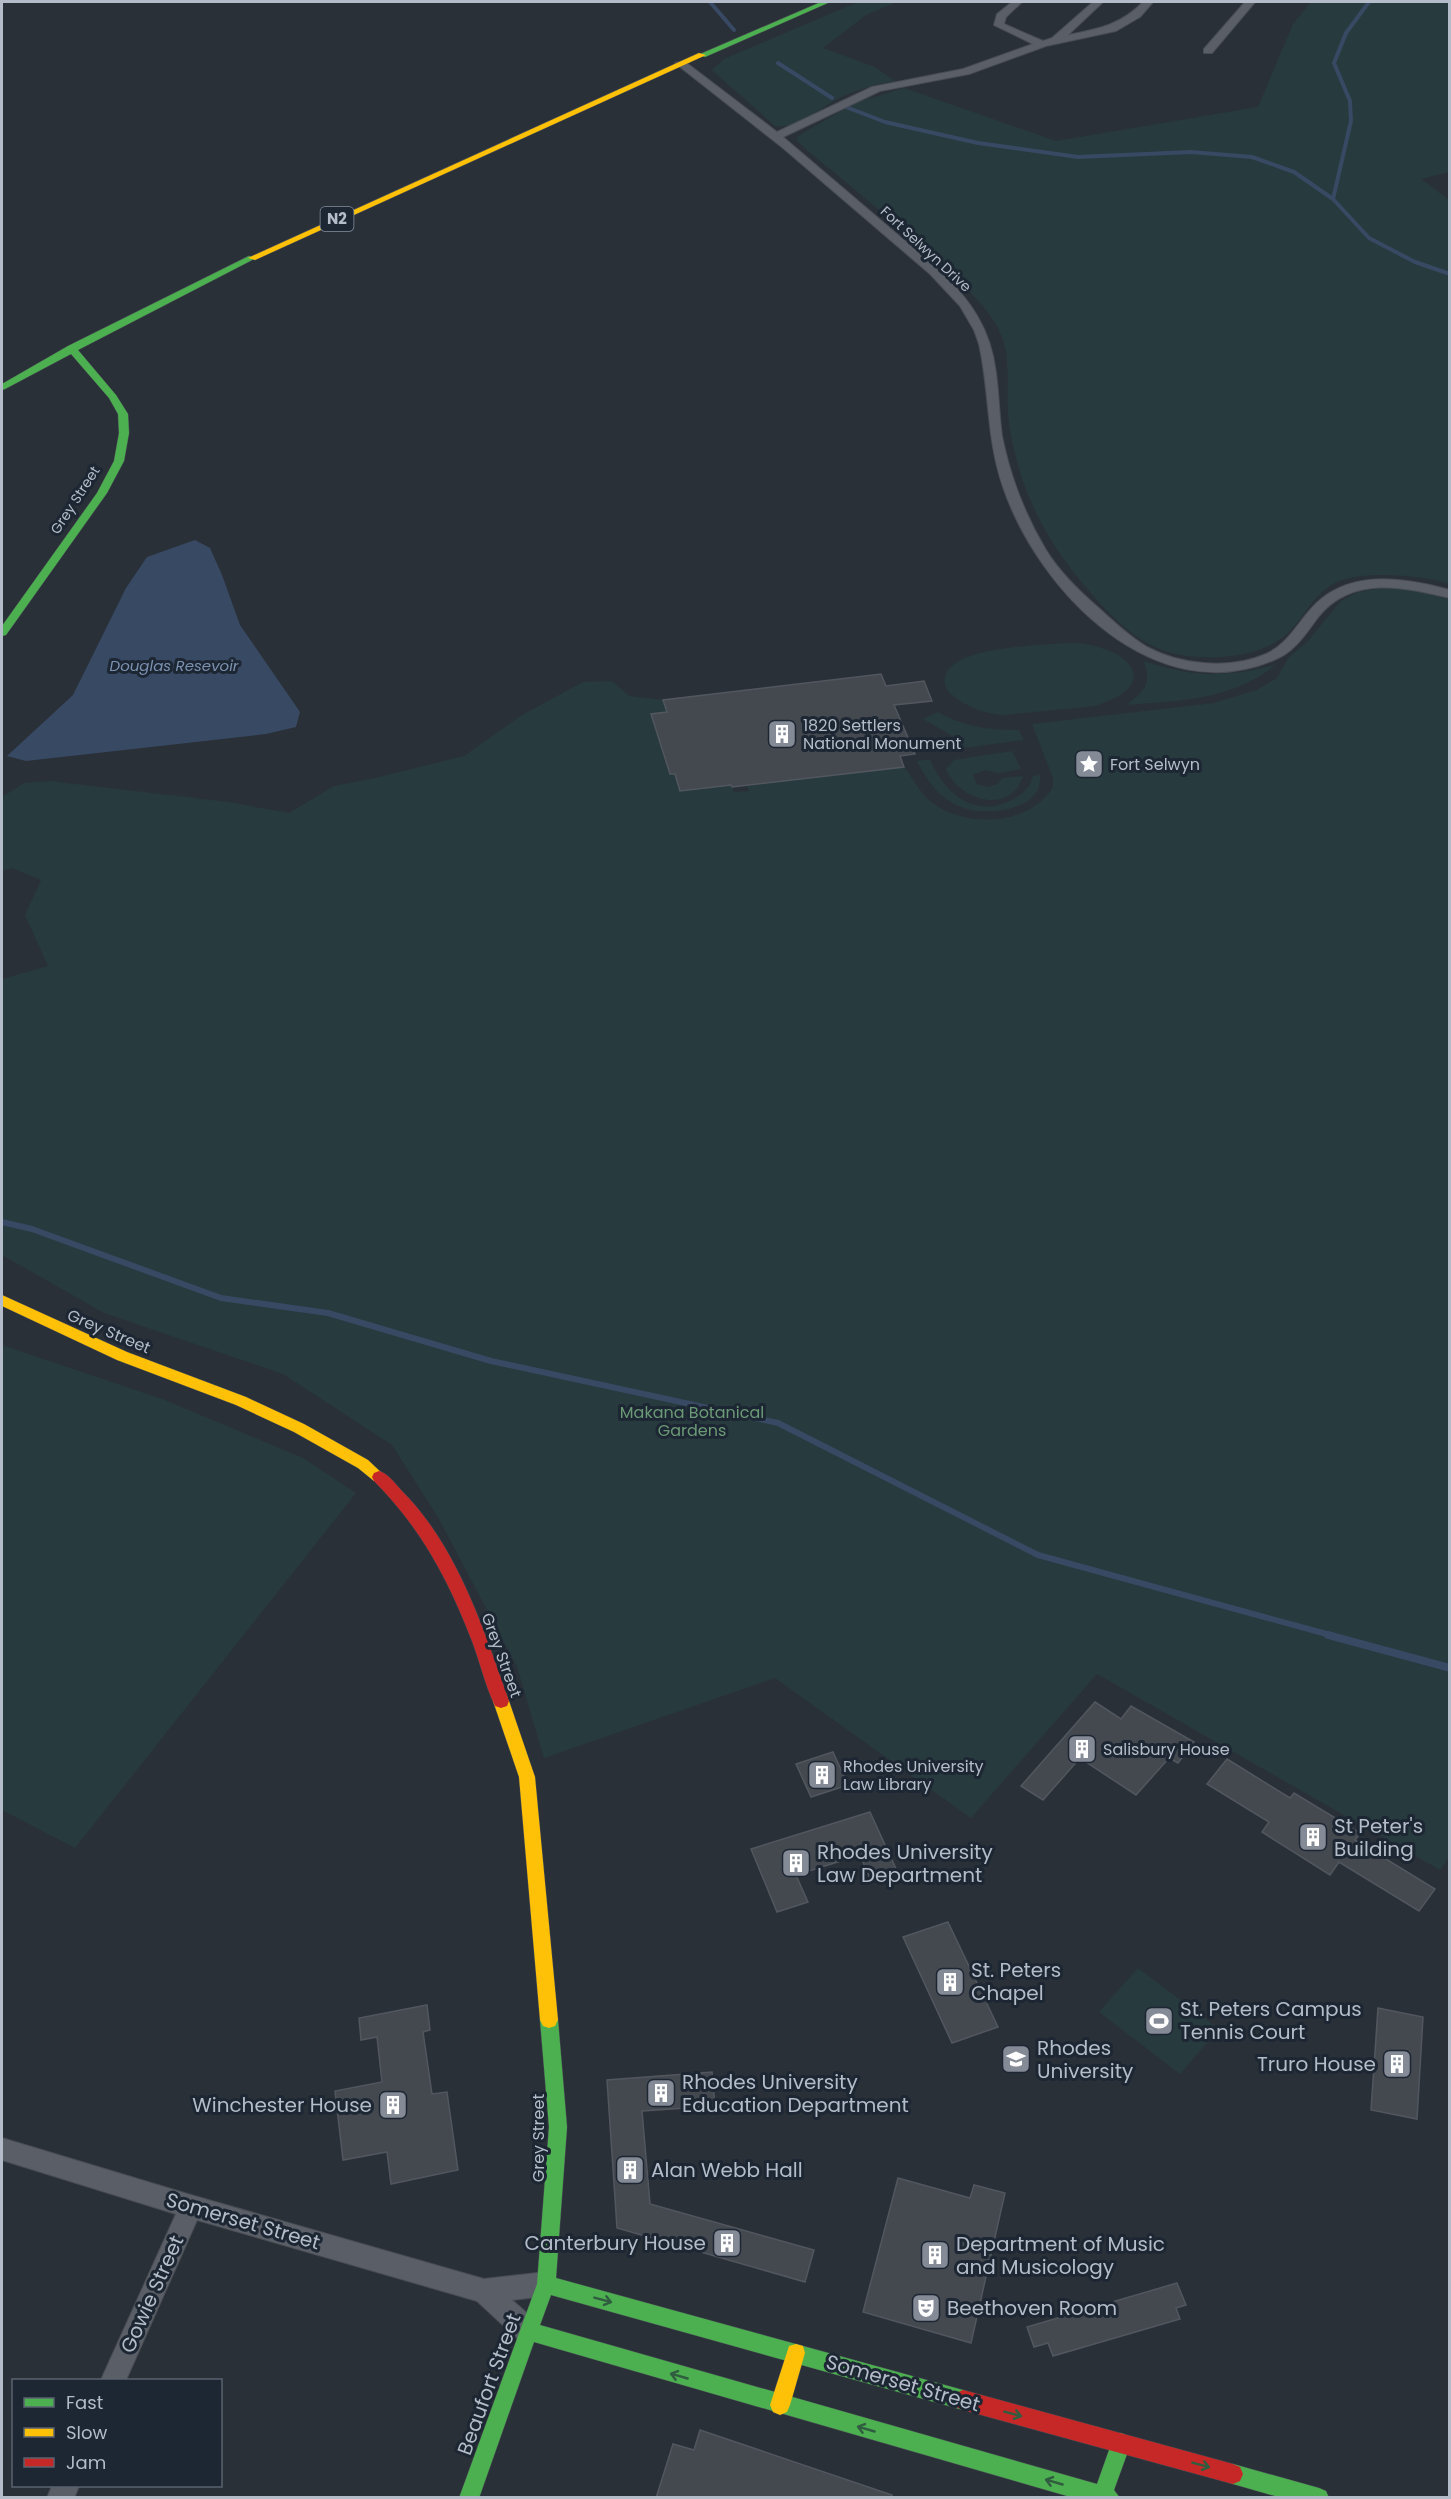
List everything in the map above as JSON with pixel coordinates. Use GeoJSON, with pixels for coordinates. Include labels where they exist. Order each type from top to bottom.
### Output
{"type":"FeatureCollection","features":[{"type":"Feature","properties":{"kind":"main road","name":"N2"},"geometry":{"type":"LineString","coordinates":[[2,387],[71,348],[280,244],[680,63],[826,2]]}},
{"type":"Feature","properties":{"kind":"main road","name":"Grey Street"},"geometry":{"type":"LineString","coordinates":[[2,633],[102,493],[119,461],[124,433],[123,414],[113,397],[71,348]]}},
{"type":"Feature","properties":{"kind":"main road","name":"Grey Street"},"geometry":{"type":"LineString","coordinates":[[2,1300],[122,1356],[241,1401],[299,1428],[363,1464],[399,1495],[453,1579],[473,1621],[527,1777],[558,2127],[546,2284]]}},
{"type":"Feature","properties":{"kind":"main road","name":"Beaufort Street"},"geometry":{"type":"LineString","coordinates":[[470,2498],[546,2284]]}},
{"type":"Feature","properties":{"kind":"main road","name":"Somerset Street"},"geometry":{"type":"LineString","coordinates":[[546,2284],[1319,2498]]}},
{"type":"Feature","properties":{"kind":"main road","name":"Somerset Street"},"geometry":{"type":"LineString","coordinates":[[528,2331],[780,2405],[1106,2496]]}},
{"type":"Feature","properties":{"kind":"main road"},"geometry":{"type":"LineString","coordinates":[[780,2405],[796,2353]]}},
{"type":"Feature","properties":{"kind":"main road"},"geometry":{"type":"LineString","coordinates":[[1106,2496],[1121,2443]]}},
{"type":"Feature","properties":{"kind":"street"},"geometry":{"type":"LineString","coordinates":[[1017,2],[1001,16],[999,25],[1042,44]]}},
{"type":"Feature","properties":{"kind":"street"},"geometry":{"type":"LineString","coordinates":[[1056,40],[1098,2]]}},
{"type":"Feature","properties":{"kind":"street"},"geometry":{"type":"LineString","coordinates":[[777,136],[798,129],[866,93],[966,71],[1042,44],[1124,25],[1139,14],[1148,2]]}},
{"type":"Feature","properties":{"kind":"street"},"geometry":{"type":"LineString","coordinates":[[1208,51],[1250,2]]}},
{"type":"Feature","properties":{"kind":"street","name":"Fort Selwyn Drive"},"geometry":{"type":"LineString","coordinates":[[680,63],[777,136],[940,279],[972,314],[985,341],[996,436],[1001,455],[1012,494],[1032,537],[1053,571],[1101,618],[1141,650],[1184,664],[1208,667],[1248,664],[1285,649],[1332,596],[1347,589],[1366,584],[1392,582],[1423,586],[1449,594]]}},
{"type":"Feature","properties":{"kind":"street","name":"Somerset Street"},"geometry":{"type":"LineString","coordinates":[[2,2149],[191,2207],[484,2291],[546,2284]]}},
{"type":"Feature","properties":{"kind":"street","name":"Gowie Street"},"geometry":{"type":"LineString","coordinates":[[113,2379],[191,2207]]}},
{"type":"Feature","properties":{"kind":"street","name":"Somerset Street"},"geometry":{"type":"LineString","coordinates":[[484,2291],[528,2331]]}},
{"type":"Feature","properties":{"kind":"green space"},"geometry":{"type":"Polygon","coordinates":[[[858,2],[897,2],[866,15],[823,48],[875,67],[895,81],[848,94],[802,121],[775,126],[712,70],[724,59],[858,2]]]}},
{"type":"Feature","properties":{"kind":"green space"},"geometry":{"type":"Polygon","coordinates":[[[1311,2],[1449,2],[1449,172],[1421,179],[1449,200],[1449,584],[1424,578],[1392,575],[1346,579],[1335,583],[1321,593],[1290,631],[1278,641],[1264,648],[1229,656],[1193,657],[1176,654],[1144,641],[1112,616],[1065,561],[1039,519],[1029,497],[1014,449],[1008,413],[1008,368],[1005,347],[997,326],[983,306],[967,288],[892,220],[797,141],[798,136],[855,103],[904,88],[1056,141],[1258,107],[1293,24],[1311,2]]]}},
{"type":"Feature","properties":{"kind":"green space","name":"Makana Botanical Gardens"},"geometry":{"type":"Polygon","coordinates":[[[1383,588],[1412,589],[1449,599],[1450,1856],[1440,1870],[1097,1674],[971,1818],[775,1678],[544,1758],[517,1667],[439,1519],[392,1445],[283,1374],[104,1313],[2,1255],[2,979],[48,966],[25,915],[41,880],[12,868],[2,871],[2,797],[24,783],[50,781],[228,802],[289,813],[334,786],[464,756],[522,715],[583,682],[612,681],[629,696],[663,700],[667,712],[651,714],[669,774],[686,772],[688,780],[677,782],[680,791],[731,785],[734,792],[749,791],[747,786],[904,767],[925,796],[943,809],[959,816],[995,819],[1028,810],[1042,800],[1053,787],[1053,778],[1032,724],[1214,703],[1257,690],[1277,678],[1289,657],[1307,642],[1341,601],[1358,592],[1383,588]]]}},
{"type":"Feature","properties":{"kind":"green space"},"geometry":{"type":"Polygon","coordinates":[[[1071,643],[1108,650],[1121,657],[1131,666],[1134,676],[1130,687],[1117,697],[1095,706],[1002,715],[969,706],[951,694],[945,685],[946,674],[953,665],[983,652],[1022,646],[1071,643]]]}},
{"type":"Feature","properties":{"kind":"green space"},"geometry":{"type":"Polygon","coordinates":[[[1143,661],[1193,673],[1209,674],[1240,672],[1275,665],[1259,677],[1223,692],[1185,700],[1126,705],[1142,691],[1147,681],[1143,661]]]}},
{"type":"Feature","properties":{"kind":"green space"},"geometry":{"type":"Polygon","coordinates":[[[938,712],[977,727],[1019,730],[1024,740],[941,751],[938,746],[958,739],[923,719],[938,712]]]}},
{"type":"Feature","properties":{"kind":"green space"},"geometry":{"type":"Polygon","coordinates":[[[1012,751],[1021,769],[998,773],[985,770],[973,775],[977,784],[987,787],[998,784],[1002,778],[1023,776],[1017,788],[1008,796],[997,800],[985,800],[973,796],[953,780],[946,769],[954,760],[1012,751]]]}},
{"type":"Feature","properties":{"kind":"green space"},"geometry":{"type":"Polygon","coordinates":[[[930,759],[944,784],[954,794],[976,805],[1003,804],[1017,797],[1027,788],[1033,776],[1040,775],[1039,787],[1033,797],[1023,804],[998,811],[971,810],[953,804],[940,794],[925,776],[917,761],[930,759]]]}},
{"type":"Feature","properties":{"kind":"green space"},"geometry":{"type":"Polygon","coordinates":[[[2,1345],[165,1400],[303,1458],[356,1493],[75,1848],[2,1810],[2,1345]]]}},
{"type":"Feature","properties":{"kind":"green space","name":"St. Peters Campus Tennis Court"},"geometry":{"type":"Polygon","coordinates":[[[1138,1968],[1219,2029],[1180,2074],[1099,2012],[1138,1968]]]}},
{"type":"Feature","properties":{"kind":"water","name":"Douglas Resevoir"},"geometry":{"type":"Polygon","coordinates":[[[195,540],[210,548],[240,625],[300,712],[296,727],[266,734],[26,761],[7,756],[73,695],[126,588],[147,557],[195,540]]]}},
{"type":"Feature","properties":{"kind":"building","name":"1820 Settlers National Monument"},"geometry":{"type":"Polygon","coordinates":[[[881,674],[886,686],[924,681],[932,701],[894,705],[915,754],[900,756],[904,767],[680,791],[675,774],[670,774],[651,714],[667,712],[663,700],[881,674]]]}},
{"type":"Feature","properties":{"kind":"building"},"geometry":{"type":"Polygon","coordinates":[[[1095,1702],[1121,1719],[1131,1706],[1194,1742],[1178,1763],[1169,1758],[1136,1795],[1080,1758],[1043,1800],[1021,1786],[1095,1702]]]}},
{"type":"Feature","properties":{"kind":"building","name":"Rhodes University Law Library"},"geometry":{"type":"Polygon","coordinates":[[[833,1752],[848,1785],[811,1797],[796,1764],[833,1752]]]}},
{"type":"Feature","properties":{"kind":"building","name":"St Peter's Building"},"geometry":{"type":"Polygon","coordinates":[[[1227,1759],[1290,1798],[1294,1793],[1360,1833],[1355,1840],[1435,1889],[1419,1911],[1339,1862],[1330,1875],[1262,1832],[1269,1822],[1207,1784],[1227,1759]]]}},
{"type":"Feature","properties":{"kind":"building","name":"Rhodes University Law Department"},"geometry":{"type":"Polygon","coordinates":[[[870,1812],[897,1871],[870,1879],[860,1855],[796,1875],[808,1902],[777,1912],[751,1849],[870,1812]]]}},
{"type":"Feature","properties":{"kind":"building","name":"St. Peters Chapel"},"geometry":{"type":"Polygon","coordinates":[[[948,1922],[998,2027],[952,2043],[903,1937],[948,1922]]]}},
{"type":"Feature","properties":{"kind":"building","name":"Winchester House"},"geometry":{"type":"Polygon","coordinates":[[[427,2005],[430,2030],[423,2032],[432,2094],[447,2092],[458,2170],[391,2184],[387,2152],[343,2160],[335,2091],[382,2082],[377,2037],[361,2040],[359,2018],[427,2005]]]}},
{"type":"Feature","properties":{"kind":"building","name":"Truro House"},"geometry":{"type":"Polygon","coordinates":[[[1378,2008],[1423,2017],[1417,2119],[1371,2110],[1378,2008]]]}},
{"type":"Feature","properties":{"kind":"building"},"geometry":{"type":"Polygon","coordinates":[[[712,2072],[715,2106],[642,2111],[650,2204],[814,2250],[805,2282],[617,2228],[607,2080],[712,2072]]]}},
{"type":"Feature","properties":{"kind":"building","name":"Department of Music and Musicology"},"geometry":{"type":"Polygon","coordinates":[[[898,2178],[970,2198],[974,2185],[1005,2193],[971,2343],[863,2312],[898,2178]]]}},
{"type":"Feature","properties":{"kind":"building"},"geometry":{"type":"Polygon","coordinates":[[[1177,2283],[1186,2305],[1176,2308],[1180,2319],[1053,2356],[1048,2343],[1034,2347],[1027,2327],[1177,2283]]]}},
{"type":"Feature","properties":{"kind":"building"},"geometry":{"type":"Polygon","coordinates":[[[700,2430],[892,2495],[892,2498],[656,2498],[673,2444],[694,2450],[700,2430]]]}},
{"type":"Feature","properties":{"kind":"waterway"},"geometry":{"type":"LineString","coordinates":[[710,2],[734,30]]}},
{"type":"Feature","properties":{"kind":"waterway"},"geometry":{"type":"LineString","coordinates":[[1333,199],[1351,121],[1350,101],[1334,63],[1346,33],[1369,2]]}},
{"type":"Feature","properties":{"kind":"waterway"},"geometry":{"type":"LineString","coordinates":[[778,63],[832,98]]}},
{"type":"Feature","properties":{"kind":"waterway"},"geometry":{"type":"LineString","coordinates":[[846,107],[885,122],[978,143],[1078,157],[1191,152],[1252,157],[1294,172],[1333,199]]}},
{"type":"Feature","properties":{"kind":"waterway"},"geometry":{"type":"LineString","coordinates":[[1333,199],[1369,238],[1415,262],[1450,274]]}},
{"type":"Feature","properties":{"kind":"waterway"},"geometry":{"type":"LineString","coordinates":[[2,1222],[32,1229],[221,1298],[328,1313],[491,1361],[778,1423],[1038,1555],[1334,1636]]}},
{"type":"Feature","properties":{"kind":"waterway"},"geometry":{"type":"LineString","coordinates":[[1328,1635],[1450,1668]]}},
{"type":"Feature","properties":{"kind":"traffic: fast"},"geometry":{"type":"LineString","coordinates":[[702,55],[826,2]]}},
{"type":"Feature","properties":{"kind":"traffic: fast"},"geometry":{"type":"LineString","coordinates":[[2,387],[104,332],[252,258]]}},
{"type":"Feature","properties":{"kind":"traffic: fast"},"geometry":{"type":"LineString","coordinates":[[2,633],[102,493],[119,461],[124,433],[123,414],[113,397],[71,348]]}},
{"type":"Feature","properties":{"kind":"traffic: fast"},"geometry":{"type":"LineString","coordinates":[[469,2498],[546,2284],[558,2127],[549,2020]]}},
{"type":"Feature","properties":{"kind":"traffic: fast"},"geometry":{"type":"LineString","coordinates":[[546,2284],[963,2400]]}},
{"type":"Feature","properties":{"kind":"traffic: fast"},"geometry":{"type":"LineString","coordinates":[[528,2331],[1110,2498]]}},
{"type":"Feature","properties":{"kind":"traffic: fast"},"geometry":{"type":"LineString","coordinates":[[1103,2495],[1121,2443]]}},
{"type":"Feature","properties":{"kind":"traffic: fast"},"geometry":{"type":"LineString","coordinates":[[1233,2474],[1319,2498]]}},
{"type":"Feature","properties":{"kind":"traffic: slow"},"geometry":{"type":"LineString","coordinates":[[252,258],[702,55]]}},
{"type":"Feature","properties":{"kind":"traffic: slow"},"geometry":{"type":"LineString","coordinates":[[2,1300],[122,1356],[241,1401],[299,1428],[363,1464],[379,1477]]}},
{"type":"Feature","properties":{"kind":"traffic: slow"},"geometry":{"type":"LineString","coordinates":[[501,1701],[527,1777],[549,2020]]}},
{"type":"Feature","properties":{"kind":"traffic: slow"},"geometry":{"type":"LineString","coordinates":[[780,2405],[796,2353]]}},
{"type":"Feature","properties":{"kind":"traffic: jam"},"geometry":{"type":"LineString","coordinates":[[379,1477],[402,1500],[422,1525],[439,1552],[467,1610],[501,1701]]}},
{"type":"Feature","properties":{"kind":"traffic: jam"},"geometry":{"type":"LineString","coordinates":[[963,2400],[1233,2474]]}},
{"type":"Feature","properties":{"kind":"place","name":"1820 Settlers National Monument"},"geometry":{"type":"Point","coordinates":[782,734]}},
{"type":"Feature","properties":{"kind":"place","name":"Fort Selwyn"},"geometry":{"type":"Point","coordinates":[1089,764]}},
{"type":"Feature","properties":{"kind":"place","name":"Salisbury House"},"geometry":{"type":"Point","coordinates":[1082,1749]}},
{"type":"Feature","properties":{"kind":"place","name":"Rhodes University Law Library"},"geometry":{"type":"Point","coordinates":[822,1775]}},
{"type":"Feature","properties":{"kind":"place","name":"St Peter's Building"},"geometry":{"type":"Point","coordinates":[1313,1837]}},
{"type":"Feature","properties":{"kind":"place","name":"Rhodes University Law Department"},"geometry":{"type":"Point","coordinates":[796,1863]}},
{"type":"Feature","properties":{"kind":"place","name":"St. Peters Chapel"},"geometry":{"type":"Point","coordinates":[950,1982]}},
{"type":"Feature","properties":{"kind":"place","name":"St. Peters Campus Tennis Court"},"geometry":{"type":"Point","coordinates":[1159,2021]}},
{"type":"Feature","properties":{"kind":"place","name":"Rhodes University"},"geometry":{"type":"Point","coordinates":[1016,2059]}},
{"type":"Feature","properties":{"kind":"place","name":"Truro House"},"geometry":{"type":"Point","coordinates":[1397,2064]}},
{"type":"Feature","properties":{"kind":"place","name":"Rhodes University Education Department"},"geometry":{"type":"Point","coordinates":[661,2093]}},
{"type":"Feature","properties":{"kind":"place","name":"Winchester House"},"geometry":{"type":"Point","coordinates":[393,2105]}},
{"type":"Feature","properties":{"kind":"place","name":"Alan Webb Hall"},"geometry":{"type":"Point","coordinates":[630,2170]}},
{"type":"Feature","properties":{"kind":"place","name":"Canterbury House"},"geometry":{"type":"Point","coordinates":[727,2243]}},
{"type":"Feature","properties":{"kind":"place","name":"Department of Music and Musicology"},"geometry":{"type":"Point","coordinates":[935,2255]}},
{"type":"Feature","properties":{"kind":"place","name":"Beethoven Room"},"geometry":{"type":"Point","coordinates":[926,2308]}}]}
